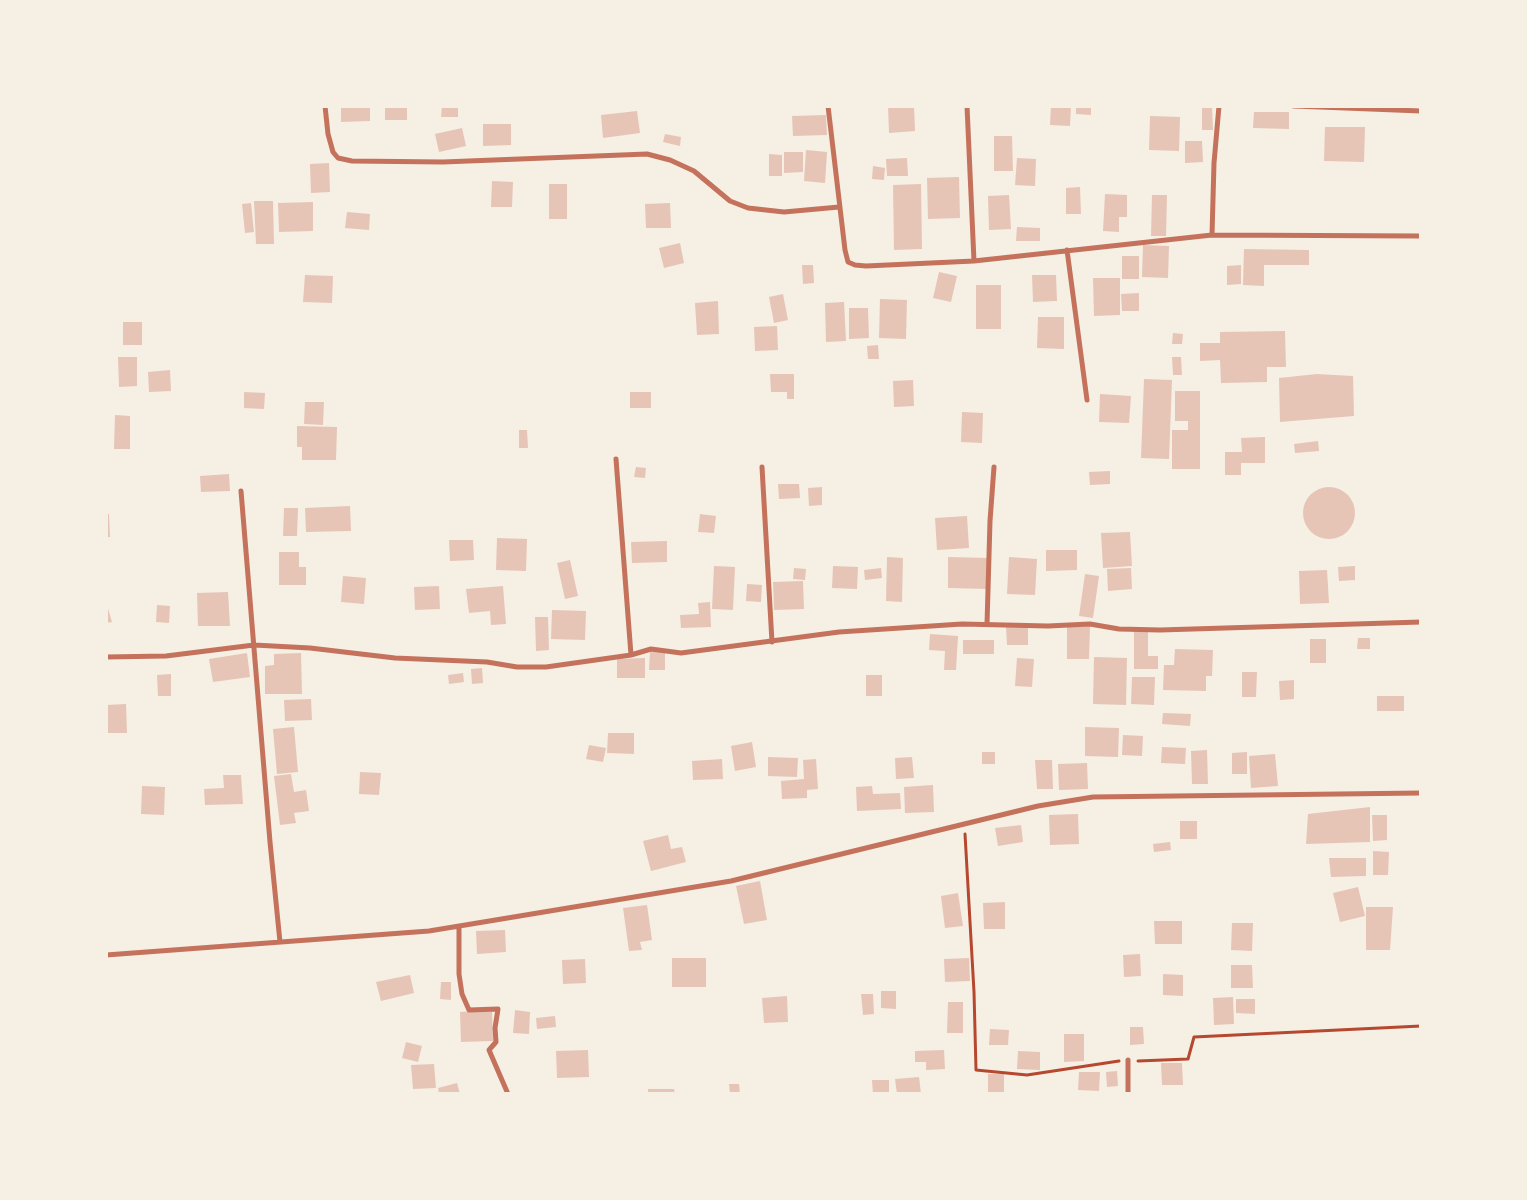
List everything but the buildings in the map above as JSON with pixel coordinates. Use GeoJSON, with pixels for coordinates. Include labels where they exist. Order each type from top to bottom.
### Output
{"type":"FeatureCollection","features":[{"type":"Feature","properties":{"kind":"street"},"geometry":{"type":"LineString","coordinates":[[325,106],[328,134],[333,152],[338,158],[352,162],[443,162],[647,154],[670,160],[694,171],[730,201],[748,208],[784,212],[839,207]]}},
{"type":"Feature","properties":{"kind":"street"},"geometry":{"type":"LineString","coordinates":[[828,106],[844,250],[850,264],[866,266],[974,261],[1212,234],[1421,236]]}},
{"type":"Feature","properties":{"kind":"street"},"geometry":{"type":"LineString","coordinates":[[967,106],[974,261]]}},
{"type":"Feature","properties":{"kind":"street"},"geometry":{"type":"LineString","coordinates":[[1212,234],[1214,163],[1219,106]]}},
{"type":"Feature","properties":{"kind":"street"},"geometry":{"type":"LineString","coordinates":[[1294,106],[1421,111]]}},
{"type":"Feature","properties":{"kind":"street"},"geometry":{"type":"LineString","coordinates":[[1067,250],[1087,400]]}},
{"type":"Feature","properties":{"kind":"street"},"geometry":{"type":"LineString","coordinates":[[616,459],[631,655]]}},
{"type":"Feature","properties":{"kind":"street"},"geometry":{"type":"LineString","coordinates":[[762,466],[772,642]]}},
{"type":"Feature","properties":{"kind":"street"},"geometry":{"type":"LineString","coordinates":[[987,624],[990,520],[994,467]]}},
{"type":"Feature","properties":{"kind":"street"},"geometry":{"type":"LineString","coordinates":[[241,491],[280,942]]}},
{"type":"Feature","properties":{"kind":"street"},"geometry":{"type":"LineString","coordinates":[[106,657],[166,656],[254,644],[310,648],[395,658],[487,662],[517,667],[546,667],[631,655],[651,649],[681,653],[839,632],[987,624],[1048,626],[1090,624],[1119,629],[1160,630],[1421,622]]}},
{"type":"Feature","properties":{"kind":"street"},"geometry":{"type":"LineString","coordinates":[[106,956],[429,931],[731,881],[1038,806],[1093,798],[1421,794]]}},
{"type":"Feature","properties":{"kind":"street"},"geometry":{"type":"LineString","coordinates":[[459,926],[459,974],[462,994],[469,1010],[498,1009],[495,1028],[496,1042],[490,1050],[508,1094]]}},
{"type":"Feature","properties":{"kind":"street"},"geometry":{"type":"LineString","coordinates":[[1128,1060],[1128,1094]]}},
{"type":"Feature","properties":{"kind":"path"},"geometry":{"type":"LineString","coordinates":[[964,824],[974,992],[976,1070],[1027,1075],[1128,1060],[1188,1059],[1194,1037],[1421,1026]]}}]}
